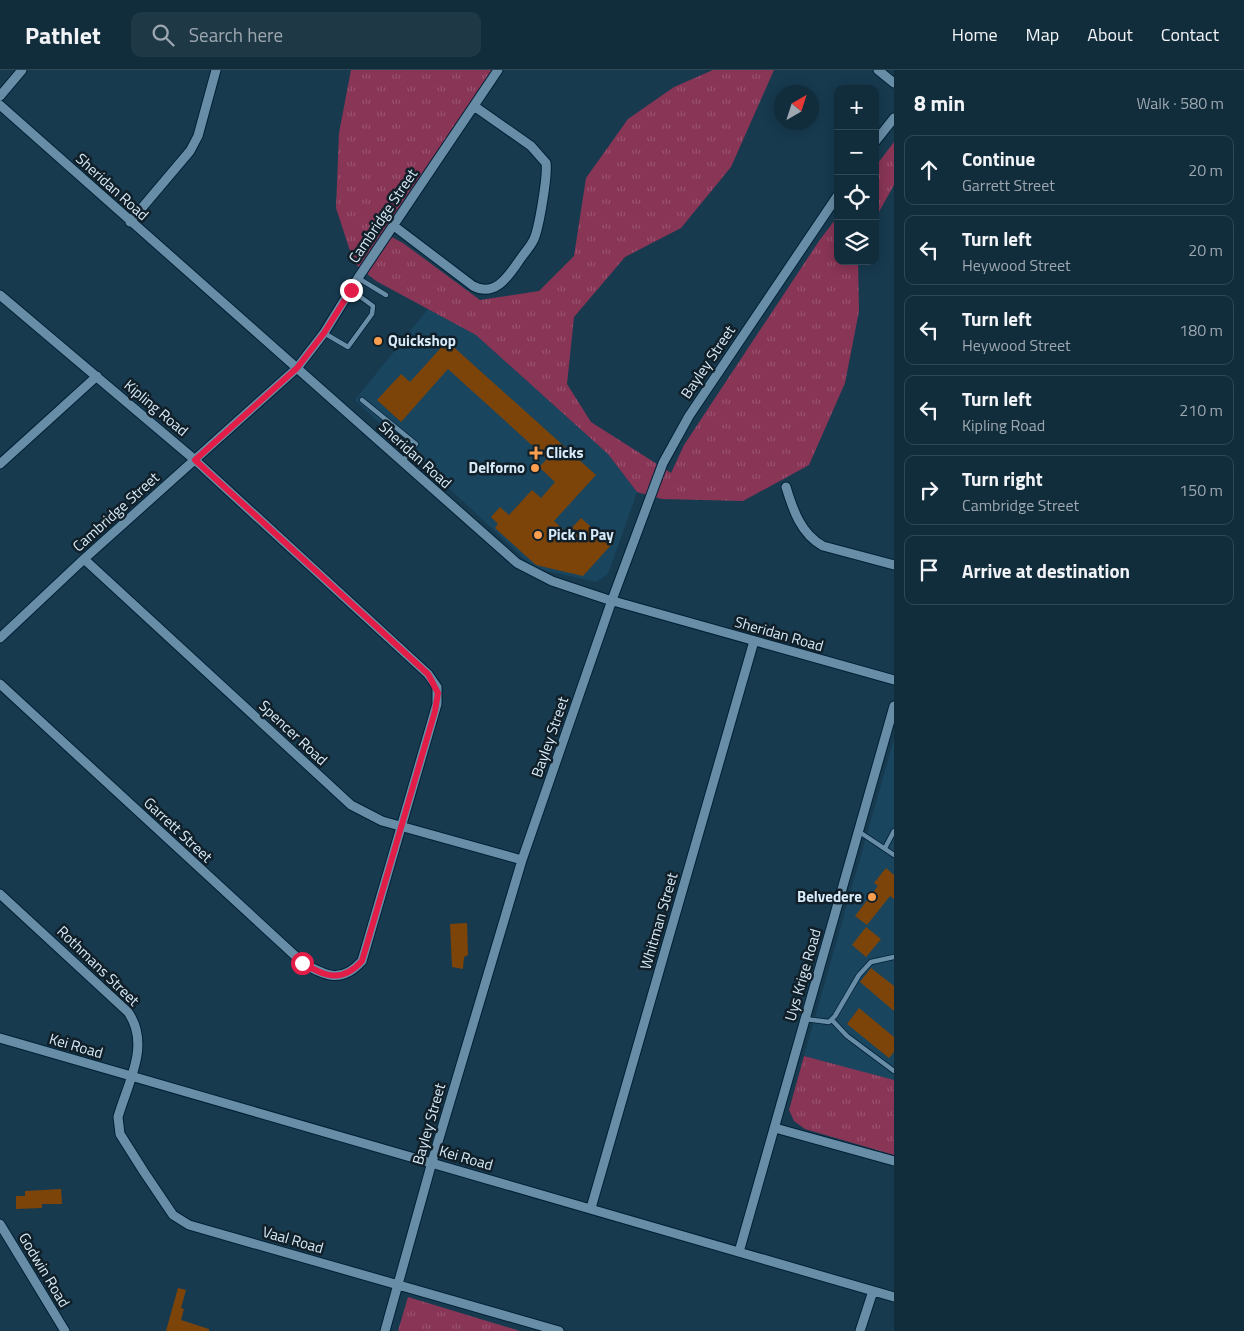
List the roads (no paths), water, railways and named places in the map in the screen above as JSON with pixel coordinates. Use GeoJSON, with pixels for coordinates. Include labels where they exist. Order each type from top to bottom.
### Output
{"type":"FeatureCollection","features":[{"type":"Feature","properties":{"kind":"street"},"geometry":{"type":"LineString","coordinates":[[0,96],[22,70]]}},
{"type":"Feature","properties":{"kind":"street"},"geometry":{"type":"LineString","coordinates":[[130,222],[190,151],[198,136],[216,70]]}},
{"type":"Feature","properties":{"kind":"street","name":"Cambridge Street"},"geometry":{"type":"LineString","coordinates":[[0,638],[84,559],[297,368],[324,333],[358,278],[498,70]]}},
{"type":"Feature","properties":{"kind":"street"},"geometry":{"type":"LineString","coordinates":[[878,70],[894,84]]}},
{"type":"Feature","properties":{"kind":"street","name":"Sheridan Road"},"geometry":{"type":"LineString","coordinates":[[0,105],[517,563],[552,581],[612,600],[894,680]]}},
{"type":"Feature","properties":{"kind":"street"},"geometry":{"type":"LineString","coordinates":[[394,226],[473,286],[480,289],[492,288],[504,282],[530,245],[535,234],[546,163],[531,146],[474,106]]}},
{"type":"Feature","properties":{"kind":"street"},"geometry":{"type":"LineString","coordinates":[[879,137],[894,118]]}},
{"type":"Feature","properties":{"kind":"street","name":"Bayley Street"},"geometry":{"type":"LineString","coordinates":[[385,1331],[432,1162],[522,860],[612,600],[663,463],[672,444],[834,201]]}},
{"type":"Feature","properties":{"kind":"street","name":"Kipling Road"},"geometry":{"type":"LineString","coordinates":[[0,295],[195,460],[428,674],[438,693],[435,711],[401,827]]}},
{"type":"Feature","properties":{"kind":"street"},"geometry":{"type":"LineString","coordinates":[[0,464],[97,376]]}},
{"type":"Feature","properties":{"kind":"street"},"geometry":{"type":"LineString","coordinates":[[786,487],[792,508],[814,541],[823,546],[894,565]]}},
{"type":"Feature","properties":{"kind":"street","name":"Spencer Road"},"geometry":{"type":"LineString","coordinates":[[84,559],[351,805],[368,815],[401,827],[522,860]]}},
{"type":"Feature","properties":{"kind":"street","name":"Whitman Street"},"geometry":{"type":"LineString","coordinates":[[591,1208],[754,641]]}},
{"type":"Feature","properties":{"kind":"street","name":"Garrett Street"},"geometry":{"type":"LineString","coordinates":[[0,684],[302,963],[330,976],[347,974],[355,969],[365,954],[401,827]]}},
{"type":"Feature","properties":{"kind":"street","name":"Uys Krige Road"},"geometry":{"type":"LineString","coordinates":[[739,1252],[894,706]]}},
{"type":"Feature","properties":{"kind":"street","name":"Rothmans Street"},"geometry":{"type":"LineString","coordinates":[[0,894],[128,1012],[136,1026],[140,1041],[130,1076]]}},
{"type":"Feature","properties":{"kind":"street","name":"Kei Road"},"geometry":{"type":"LineString","coordinates":[[0,1038],[894,1297]]}},
{"type":"Feature","properties":{"kind":"street","name":"Vaal Road"},"geometry":{"type":"LineString","coordinates":[[130,1076],[118,1117],[118,1126],[144,1172],[177,1218],[189,1225],[559,1331]]}},
{"type":"Feature","properties":{"kind":"street"},"geometry":{"type":"LineString","coordinates":[[775,1128],[894,1161]]}},
{"type":"Feature","properties":{"kind":"street","name":"Godwin Road"},"geometry":{"type":"LineString","coordinates":[[0,1224],[65,1331]]}},
{"type":"Feature","properties":{"kind":"street"},"geometry":{"type":"LineString","coordinates":[[860,1331],[873,1291]]}},
{"type":"Feature","properties":{"kind":"lane"},"geometry":{"type":"LineString","coordinates":[[358,278],[386,295]]}},
{"type":"Feature","properties":{"kind":"lane"},"geometry":{"type":"LineString","coordinates":[[324,333],[348,348],[372,314],[371,305],[351,290]]}},
{"type":"Feature","properties":{"kind":"lane"},"geometry":{"type":"LineString","coordinates":[[362,400],[416,444],[402,462]]}},
{"type":"Feature","properties":{"kind":"lane"},"geometry":{"type":"LineString","coordinates":[[858,831],[894,855]]}},
{"type":"Feature","properties":{"kind":"lane"},"geometry":{"type":"LineString","coordinates":[[885,848],[894,831]]}},
{"type":"Feature","properties":{"kind":"lane"},"geometry":{"type":"LineString","coordinates":[[804,1020],[824,1023],[832,1020],[859,974],[871,962],[894,957]]}},
{"type":"Feature","properties":{"kind":"lane"},"geometry":{"type":"LineString","coordinates":[[832,1020],[847,1036],[894,1071]]}},
{"type":"Feature","properties":{"kind":"place","name":"Quickshop"},"geometry":{"type":"Point","coordinates":[378,341]}},
{"type":"Feature","properties":{"kind":"place","name":"Clicks"},"geometry":{"type":"Point","coordinates":[536,453]}},
{"type":"Feature","properties":{"kind":"place","name":"Delforno"},"geometry":{"type":"Point","coordinates":[535,468]}},
{"type":"Feature","properties":{"kind":"place","name":"Pick n Pay"},"geometry":{"type":"Point","coordinates":[538,535]}},
{"type":"Feature","properties":{"kind":"place","name":"Belvedere"},"geometry":{"type":"Point","coordinates":[872,897]}}]}
